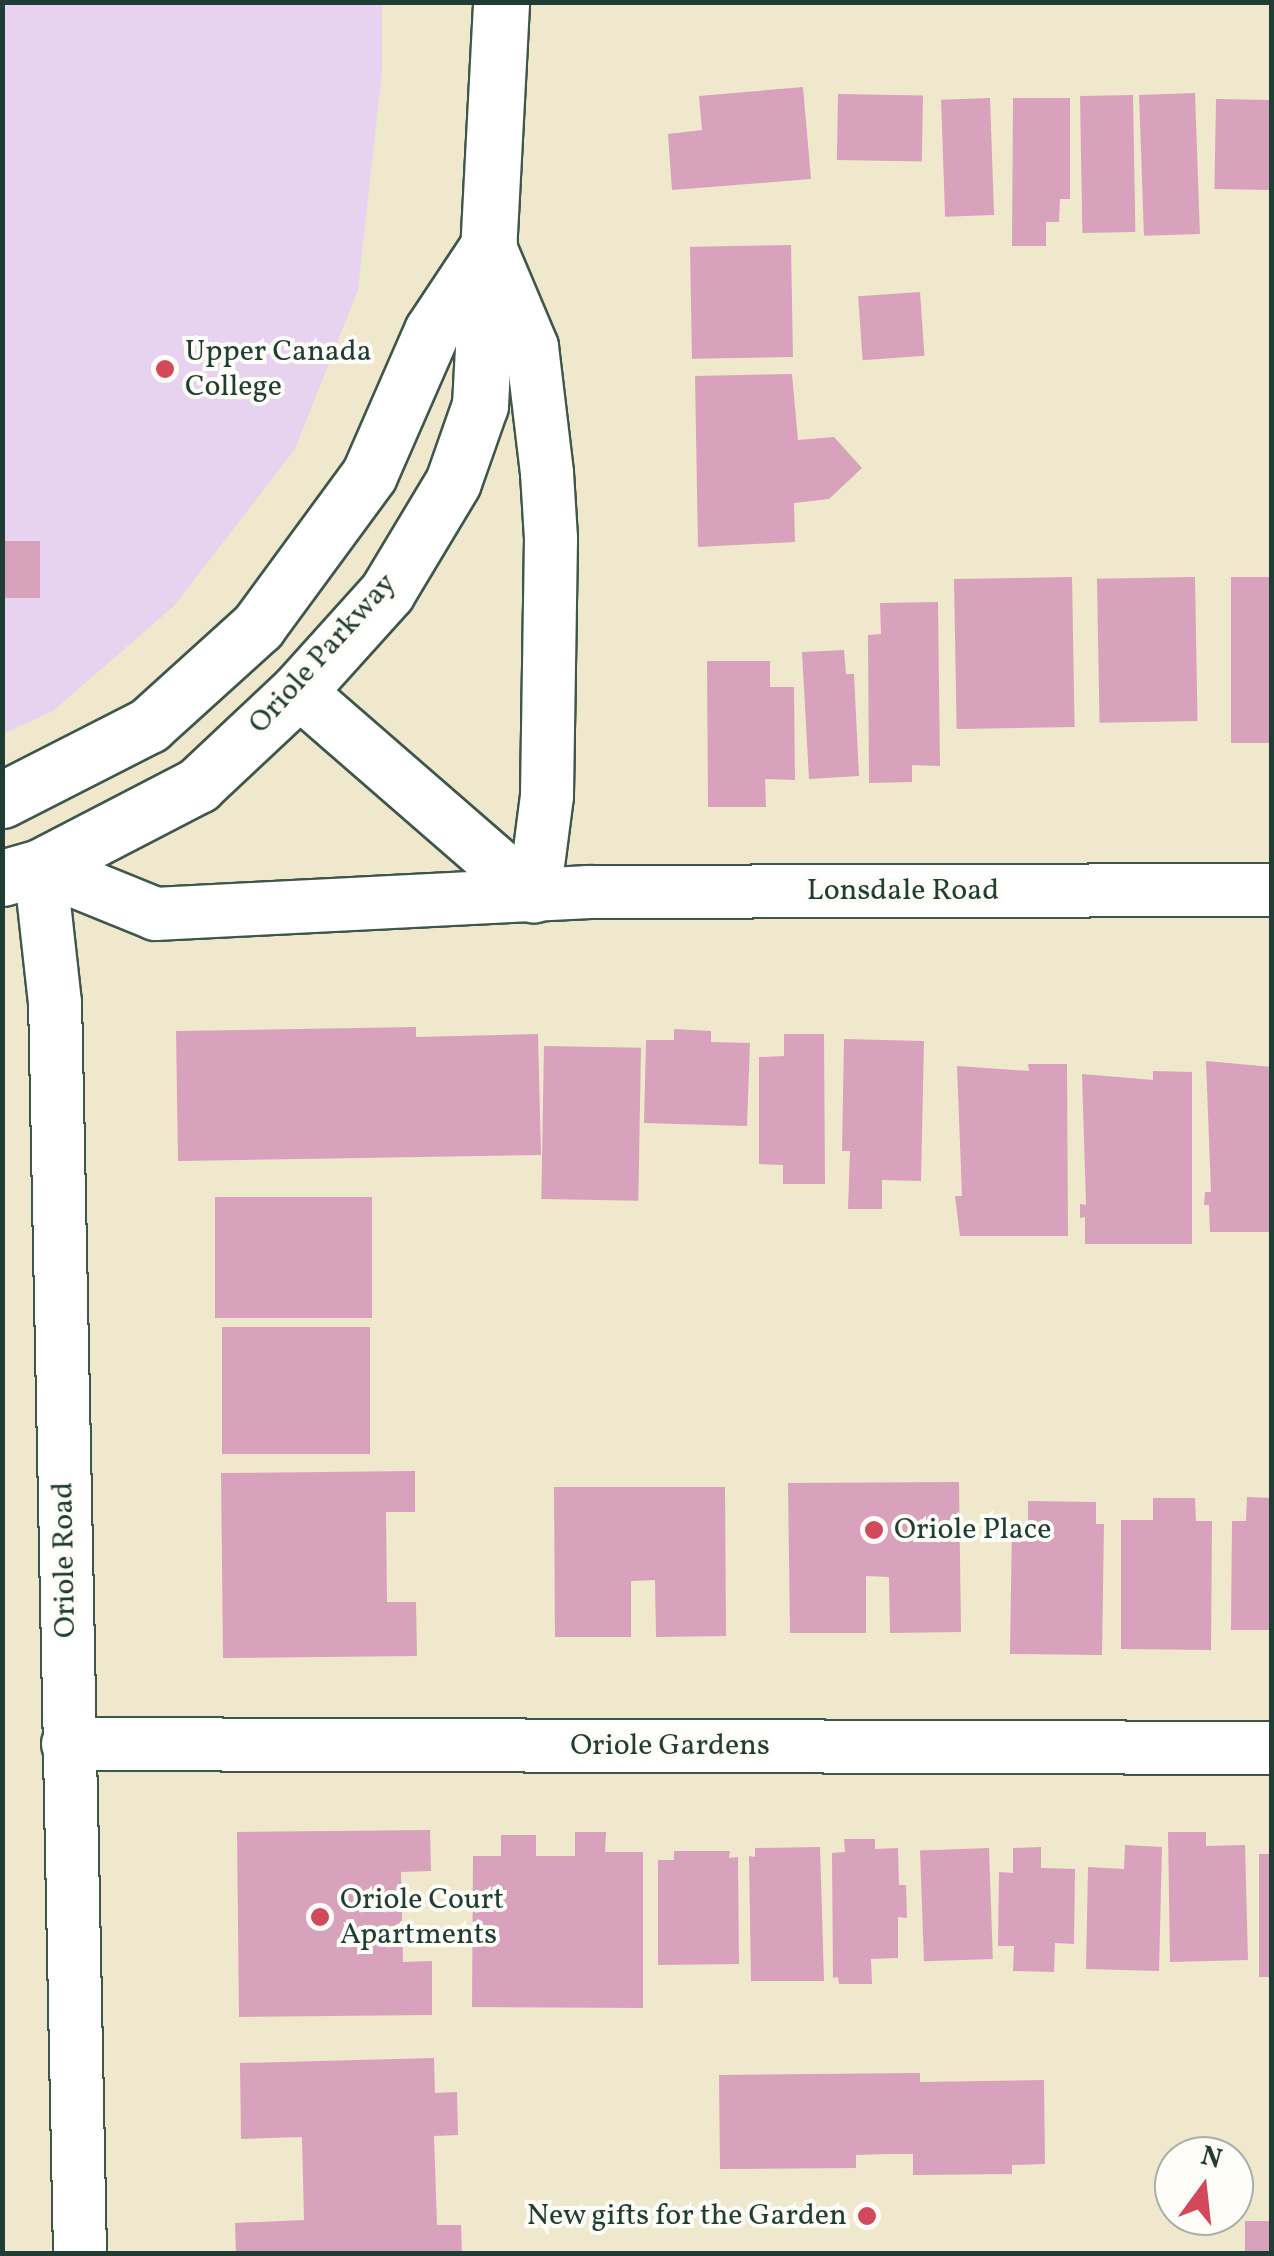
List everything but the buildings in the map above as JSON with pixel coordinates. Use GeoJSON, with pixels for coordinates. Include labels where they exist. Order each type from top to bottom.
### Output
{"type":"FeatureCollection","features":[{"type":"Feature","properties":{"kind":"main road","name":"Oriole Parkway"},"geometry":{"type":"LineString","coordinates":[[22,873],[198,785],[298,691],[386,592],[453,482],[480,405],[502,2]]}},
{"type":"Feature","properties":{"kind":"main road"},"geometry":{"type":"LineString","coordinates":[[22,873],[46,814],[78,776],[149,725],[258,626],[369,475],[432,331],[489,245]]}},
{"type":"Feature","properties":{"kind":"main road"},"geometry":{"type":"LineString","coordinates":[[2,800],[149,725]]}},
{"type":"Feature","properties":{"kind":"street","name":"Oriole Parkway"},"geometry":{"type":"LineString","coordinates":[[489,245],[532,347],[551,539],[547,796],[534,896]]}},
{"type":"Feature","properties":{"kind":"street"},"geometry":{"type":"LineString","coordinates":[[298,691],[534,896]]}},
{"type":"Feature","properties":{"kind":"street","name":"Lonsdale Road"},"geometry":{"type":"LineString","coordinates":[[22,873],[156,914],[588,892],[1272,890]]}},
{"type":"Feature","properties":{"kind":"street","name":"Oriole Road"},"geometry":{"type":"LineString","coordinates":[[22,873],[54,1003],[80,2254]]}},
{"type":"Feature","properties":{"kind":"street","name":"Oriole Gardens"},"geometry":{"type":"LineString","coordinates":[[68,1744],[1272,1748]]}},
{"type":"Feature","properties":{"kind":"shaded area","name":"Upper Canada College"},"geometry":{"type":"Polygon","coordinates":[[[2,3],[382,3],[382,72],[358,290],[295,449],[174,606],[53,711],[3,734],[2,3]]]}},
{"type":"Feature","properties":{"kind":"place","name":"Upper Canada College"},"geometry":{"type":"Point","coordinates":[165,369]}},
{"type":"Feature","properties":{"kind":"place","name":"Oriole Place"},"geometry":{"type":"Point","coordinates":[874,1530]}},
{"type":"Feature","properties":{"kind":"place","name":"Oriole Court Apartments"},"geometry":{"type":"Point","coordinates":[320,1917]}},
{"type":"Feature","properties":{"kind":"place","name":"New gifts for the Garden"},"geometry":{"type":"Point","coordinates":[867,2216]}}]}
